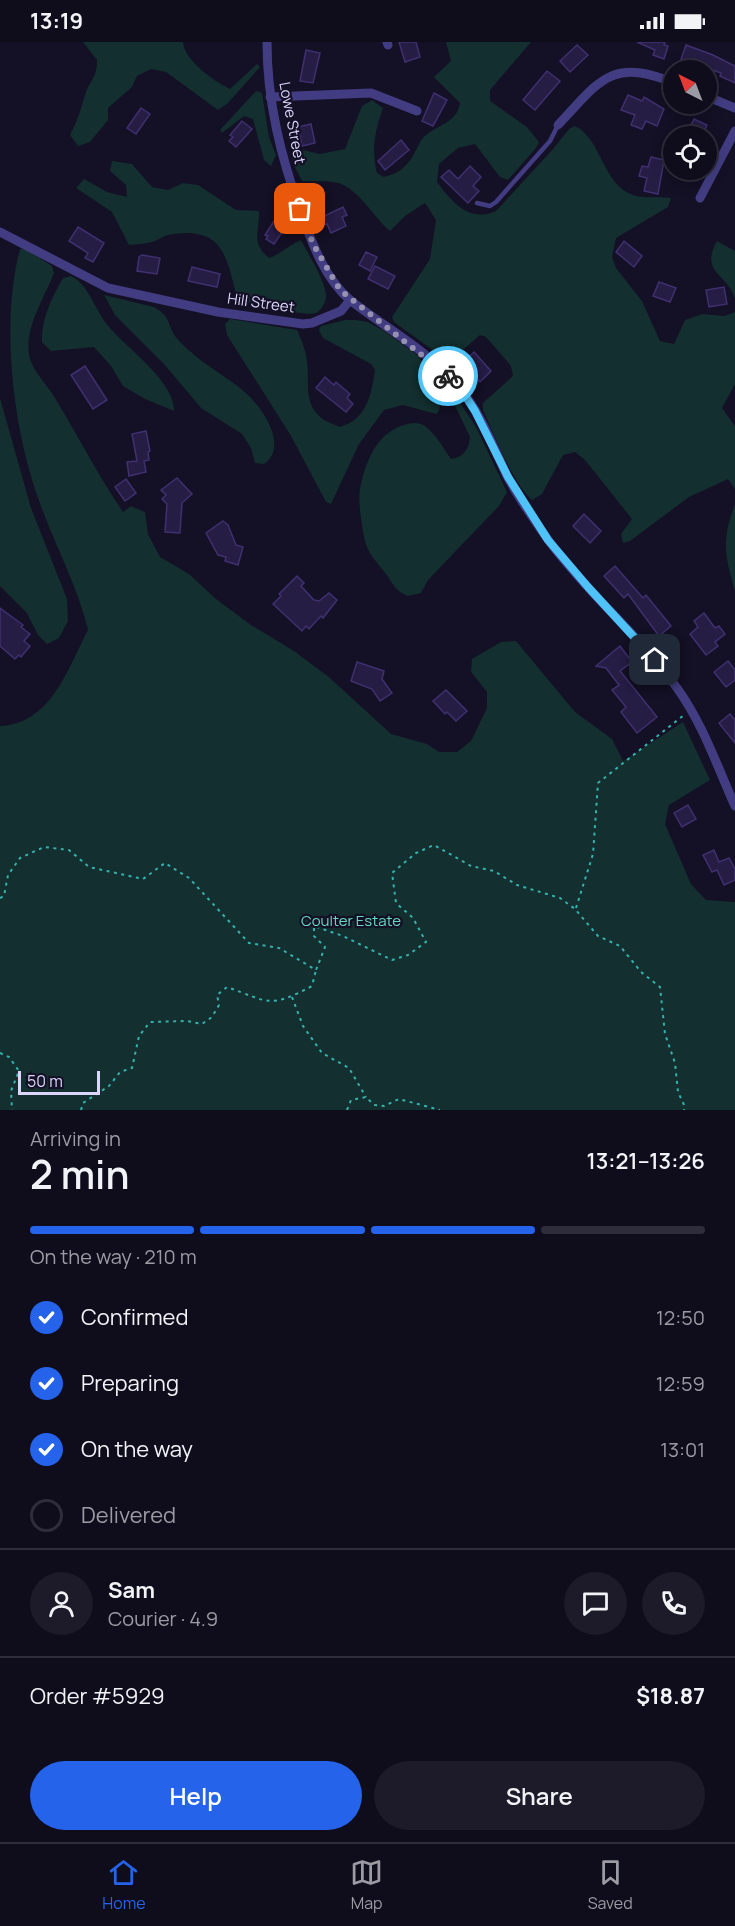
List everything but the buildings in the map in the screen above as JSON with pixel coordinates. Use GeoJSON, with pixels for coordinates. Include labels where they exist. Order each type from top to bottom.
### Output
{"type":"FeatureCollection","features":[{"type":"Feature","properties":{"kind":"street","name":"Lowe Street"},"geometry":{"type":"LineString","coordinates":[[267,42],[270,97],[288,179],[310,237],[334,282],[350,300]]}},
{"type":"Feature","properties":{"kind":"street"},"geometry":{"type":"LineString","coordinates":[[558,125],[593,88],[614,74],[626,71],[640,72],[663,79]]}},
{"type":"Feature","properties":{"kind":"street"},"geometry":{"type":"LineString","coordinates":[[270,97],[371,93],[417,111]]}},
{"type":"Feature","properties":{"kind":"street"},"geometry":{"type":"LineString","coordinates":[[717,101],[735,108]]}},
{"type":"Feature","properties":{"kind":"street"},"geometry":{"type":"LineString","coordinates":[[700,198],[735,131]]}},
{"type":"Feature","properties":{"kind":"street","name":"Hill Street"},"geometry":{"type":"LineString","coordinates":[[0,232],[108,288],[218,312],[303,324],[312,323],[341,311],[350,300]]}},
{"type":"Feature","properties":{"kind":"street"},"geometry":{"type":"LineString","coordinates":[[350,300],[433,363],[459,386],[488,432],[520,499],[548,540],[590,590],[648,650],[691,710],[735,806]]}},
{"type":"Feature","properties":{"kind":"lane"},"geometry":{"type":"LineString","coordinates":[[477,203],[490,206],[496,202],[550,141],[558,125]]}},
{"type":"Feature","properties":{"kind":"path"},"geometry":{"type":"LineString","coordinates":[[575,909],[593,854],[598,783],[691,710]]}},
{"type":"Feature","properties":{"kind":"path"},"geometry":{"type":"LineString","coordinates":[[81,1110],[83,1103],[110,1086],[120,1072],[132,1068],[139,1036],[150,1022],[187,1021],[202,1024],[212,1017],[219,1005],[217,995],[227,987],[265,1002],[292,998],[312,986],[325,947],[314,936],[314,926],[343,936],[392,960],[408,955],[426,942],[413,918],[396,903],[392,873],[416,854],[434,845],[471,866],[495,871],[517,885],[560,898],[575,909],[598,936],[620,946],[641,972],[660,987],[665,1034],[675,1063],[678,1092],[685,1107],[684,1110]]}},
{"type":"Feature","properties":{"kind":"path"},"geometry":{"type":"LineString","coordinates":[[0,898],[4,896],[8,875],[20,858],[44,847],[69,850],[89,867],[143,879],[165,863],[189,878],[249,943],[279,948],[316,970]]}},
{"type":"Feature","properties":{"kind":"path"},"geometry":{"type":"LineString","coordinates":[[292,998],[303,1026],[322,1053],[349,1068],[374,1105],[384,1106],[399,1099],[440,1110]]}},
{"type":"Feature","properties":{"kind":"path"},"geometry":{"type":"LineString","coordinates":[[0,1053],[9,1056],[19,1071],[11,1091],[12,1110]]}},
{"type":"Feature","properties":{"kind":"path"},"geometry":{"type":"LineString","coordinates":[[347,1110],[351,1100],[366,1096]]}},
{"type":"Feature","properties":{"kind":"green space"},"geometry":{"type":"Polygon","coordinates":[[[83,42],[183,42],[195,63],[209,76],[230,89],[257,64],[260,67],[227,104],[218,110],[166,72],[151,69],[137,76],[132,87],[108,108],[108,120],[90,142],[78,146],[70,135],[97,66],[97,60],[83,42]]]}},
{"type":"Feature","properties":{"kind":"green space"},"geometry":{"type":"Polygon","coordinates":[[[446,42],[531,42],[490,90],[490,101],[527,127],[539,142],[508,180],[500,177],[475,144],[458,148],[439,164],[437,182],[462,208],[478,214],[496,211],[569,129],[575,126],[591,141],[608,172],[623,189],[637,196],[671,198],[668,207],[616,238],[612,257],[616,268],[642,301],[660,341],[674,344],[685,320],[703,314],[724,316],[735,312],[735,384],[722,408],[735,426],[735,489],[728,479],[689,497],[630,541],[623,543],[621,534],[632,519],[585,460],[575,452],[563,455],[542,494],[532,500],[511,471],[483,410],[483,403],[513,376],[511,366],[486,337],[480,335],[449,362],[394,322],[392,317],[430,259],[436,220],[425,203],[405,216],[390,231],[355,193],[341,184],[302,181],[293,163],[292,155],[303,150],[320,154],[345,149],[362,106],[372,100],[383,108],[375,140],[374,156],[377,173],[384,177],[403,168],[423,138],[450,120],[458,110],[460,103],[434,77],[451,61],[446,42]]]}},
{"type":"Feature","properties":{"kind":"green space"},"geometry":{"type":"Polygon","coordinates":[[[256,91],[262,93],[269,137],[276,155],[271,166],[264,160],[253,119],[244,116],[222,133],[220,130],[256,91]]]}},
{"type":"Feature","properties":{"kind":"green space"},"geometry":{"type":"Polygon","coordinates":[[[112,161],[132,164],[152,187],[168,190],[183,183],[198,185],[236,210],[259,211],[258,242],[269,258],[301,240],[324,287],[326,297],[322,308],[310,314],[238,301],[222,251],[215,242],[205,236],[192,233],[171,234],[152,242],[129,245],[112,212],[76,188],[84,179],[107,192],[127,197],[126,185],[110,171],[112,161]]]}},
{"type":"Feature","properties":{"kind":"green space"},"geometry":{"type":"Polygon","coordinates":[[[717,241],[735,251],[735,299],[727,284],[713,267],[712,252],[717,241]]]}},
{"type":"Feature","properties":{"kind":"green space","name":"Coulter Estate"},"geometry":{"type":"Polygon","coordinates":[[[20,249],[26,249],[52,266],[54,273],[36,313],[30,334],[31,361],[123,512],[131,506],[145,512],[148,534],[160,557],[189,574],[216,599],[251,625],[294,651],[330,678],[391,734],[427,744],[439,752],[457,752],[471,741],[487,708],[487,692],[471,672],[472,659],[501,642],[516,641],[575,712],[612,739],[623,761],[683,722],[710,780],[669,805],[665,824],[691,884],[706,900],[735,902],[735,1110],[0,1110],[0,726],[18,723],[32,716],[45,705],[65,677],[88,630],[79,598],[31,477],[17,412],[10,344],[14,279],[20,249]]]}},
{"type":"Feature","properties":{"kind":"green space"},"geometry":{"type":"Polygon","coordinates":[[[71,276],[83,285],[110,328],[159,378],[172,400],[174,411],[145,399],[123,386],[111,366],[94,347],[51,351],[42,342],[43,325],[51,301],[63,278],[71,276]]]}},
{"type":"Feature","properties":{"kind":"green space"},"geometry":{"type":"Polygon","coordinates":[[[104,295],[154,307],[160,311],[166,317],[175,336],[185,346],[240,388],[253,401],[266,418],[274,438],[271,457],[264,464],[255,463],[251,448],[242,434],[201,408],[164,364],[115,315],[104,295]]]}},
{"type":"Feature","properties":{"kind":"green space"},"geometry":{"type":"Polygon","coordinates":[[[230,319],[297,330],[306,353],[311,404],[319,416],[332,424],[340,427],[362,412],[372,388],[375,370],[371,364],[323,338],[319,330],[321,326],[345,320],[368,322],[417,355],[425,365],[440,404],[439,411],[436,414],[403,405],[384,410],[359,444],[331,504],[326,502],[291,436],[227,335],[225,324],[230,319]]]}},
{"type":"Feature","properties":{"kind":"green space"},"geometry":{"type":"Polygon","coordinates":[[[447,383],[476,427],[507,492],[499,506],[428,580],[421,593],[408,596],[395,587],[368,550],[364,539],[360,489],[373,450],[386,435],[404,425],[417,423],[430,430],[451,459],[465,452],[470,437],[445,385],[447,383]]]}},
{"type":"Feature","properties":{"kind":"green space"},"geometry":{"type":"Polygon","coordinates":[[[0,398],[31,508],[67,599],[68,621],[59,638],[47,644],[38,635],[27,613],[0,586],[0,398]]]}},
{"type":"Feature","properties":{"kind":"green space"},"geometry":{"type":"Polygon","coordinates":[[[735,504],[735,592],[727,558],[726,539],[735,504]]]}},
{"type":"Feature","properties":{"kind":"way so far"},"geometry":{"type":"LineString","coordinates":[[300,209],[313,244],[340,290],[448,376]]}},
{"type":"Feature","properties":{"kind":"route"},"geometry":{"type":"LineString","coordinates":[[448,376],[470,401],[488,432],[520,499],[548,540],[655,660]]}}]}
